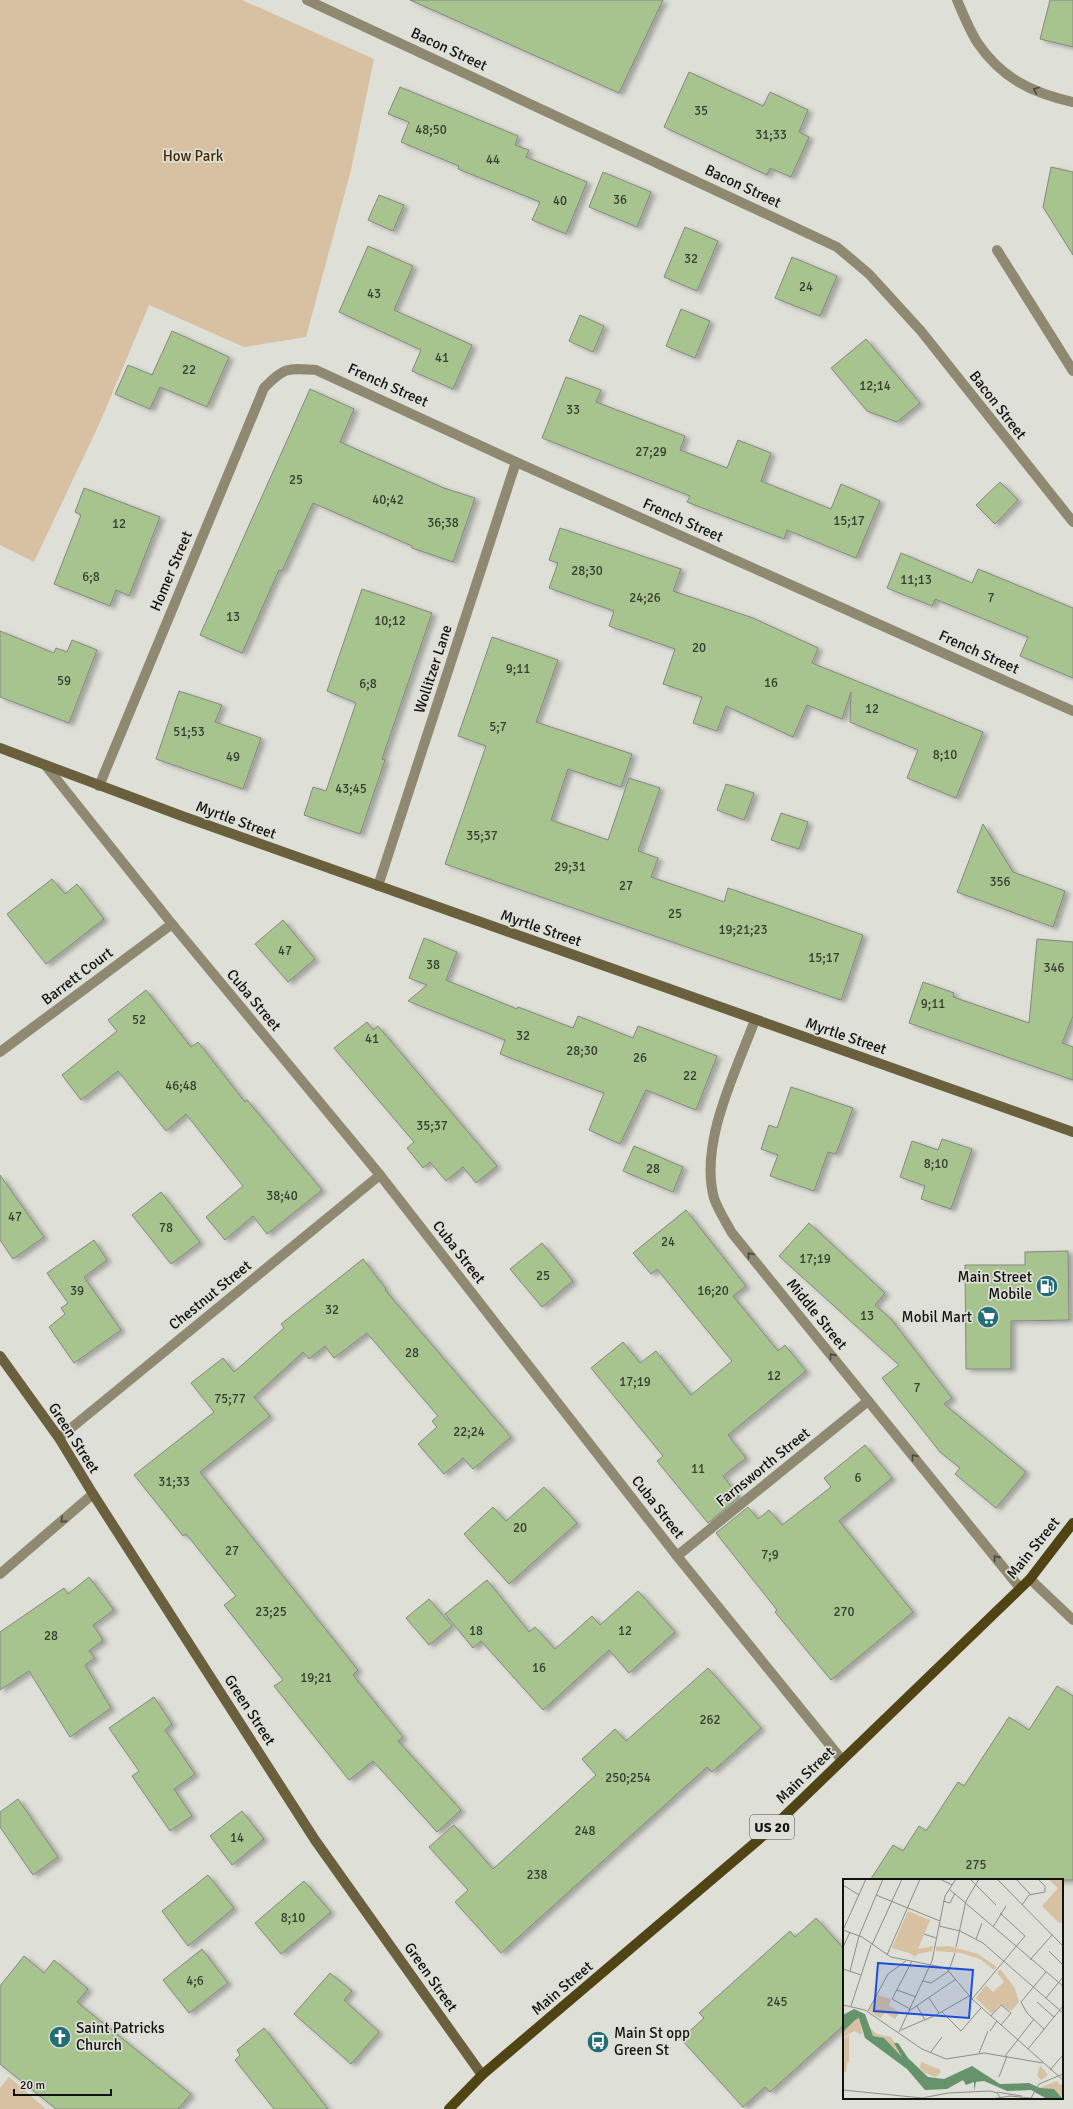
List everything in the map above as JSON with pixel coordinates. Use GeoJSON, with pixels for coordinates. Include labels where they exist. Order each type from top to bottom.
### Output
{"type":"FeatureCollection","features":[{"type":"Feature","properties":{"kind":"main road","name":"Main Street"},"geometry":{"type":"LineString","coordinates":[[449,2109],[482,2075],[741,1855],[842,1760],[1030,1579],[1073,1522]]}},
{"type":"Feature","properties":{"kind":"street","name":"Bacon Street"},"geometry":{"type":"LineString","coordinates":[[307,0],[837,248],[869,274],[921,331],[1073,522]]}},
{"type":"Feature","properties":{"kind":"street"},"geometry":{"type":"LineString","coordinates":[[957,0],[976,41],[994,64],[1008,77],[1040,92],[1073,102]]}},
{"type":"Feature","properties":{"kind":"street"},"geometry":{"type":"LineString","coordinates":[[997,250],[1073,370]]}},
{"type":"Feature","properties":{"kind":"street","name":"French Street"},"geometry":{"type":"LineString","coordinates":[[278,372],[297,368],[316,370],[516,462],[1073,711]]}},
{"type":"Feature","properties":{"kind":"street","name":"Homer Street"},"geometry":{"type":"LineString","coordinates":[[99,786],[264,388],[278,372]]}},
{"type":"Feature","properties":{"kind":"street","name":"Wollitzer Lane"},"geometry":{"type":"LineString","coordinates":[[378,886],[516,462]]}},
{"type":"Feature","properties":{"kind":"street","name":"Myrtle Street"},"geometry":{"type":"LineString","coordinates":[[0,748],[99,786],[378,886],[1073,1132]]}},
{"type":"Feature","properties":{"kind":"street","name":"Cuba Street"},"geometry":{"type":"LineString","coordinates":[[46,766],[172,924],[380,1175],[677,1556],[842,1760]]}},
{"type":"Feature","properties":{"kind":"street","name":"Barrett Court"},"geometry":{"type":"LineString","coordinates":[[0,1052],[172,924]]}},
{"type":"Feature","properties":{"kind":"street","name":"Middle Street"},"geometry":{"type":"LineString","coordinates":[[756,1020],[716,1127],[709,1167],[714,1198],[732,1233],[1020,1588]]}},
{"type":"Feature","properties":{"kind":"street","name":"Chestnut Street"},"geometry":{"type":"LineString","coordinates":[[59,1438],[380,1175]]}},
{"type":"Feature","properties":{"kind":"street","name":"Green Street"},"geometry":{"type":"LineString","coordinates":[[1,1361],[59,1438],[93,1494],[316,1840],[482,2075]]}},
{"type":"Feature","properties":{"kind":"street","name":"Farnsworth Street"},"geometry":{"type":"LineString","coordinates":[[677,1556],[868,1402]]}},
{"type":"Feature","properties":{"kind":"street"},"geometry":{"type":"LineString","coordinates":[[0,1574],[93,1494]]}},
{"type":"Feature","properties":{"kind":"street"},"geometry":{"type":"LineString","coordinates":[[1030,1579],[1073,1620]]}},
{"type":"Feature","properties":{"kind":"green space","name":"How Park"},"geometry":{"type":"Polygon","coordinates":[[[0,0],[242,0],[374,59],[351,170],[306,337],[244,347],[149,305],[101,420],[34,562],[0,545],[0,0]]]}},
{"type":"Feature","properties":{"kind":"green space"},"geometry":{"type":"Polygon","coordinates":[[[9,2077],[46,2109],[0,2109],[0,2088],[9,2077]]]}},
{"type":"Feature","properties":{"kind":"building"},"geometry":{"type":"Polygon","coordinates":[[[410,0],[663,0],[619,93],[410,0]]]}},
{"type":"Feature","properties":{"kind":"building"},"geometry":{"type":"Polygon","coordinates":[[[1050,0],[1073,0],[1073,47],[1040,39],[1050,0]]]}},
{"type":"Feature","properties":{"kind":"building"},"geometry":{"type":"Polygon","coordinates":[[[689,72],[763,106],[770,92],[808,110],[799,132],[809,137],[791,177],[770,168],[767,175],[664,127],[689,72]]]}},
{"type":"Feature","properties":{"kind":"building"},"geometry":{"type":"Polygon","coordinates":[[[400,87],[518,136],[515,145],[529,150],[526,157],[587,182],[566,234],[532,220],[540,202],[458,169],[459,166],[401,142],[409,122],[388,114],[400,87]]]}},
{"type":"Feature","properties":{"kind":"building"},"geometry":{"type":"Polygon","coordinates":[[[1051,167],[1073,172],[1073,255],[1043,207],[1051,167]]]}},
{"type":"Feature","properties":{"kind":"building"},"geometry":{"type":"Polygon","coordinates":[[[603,172],[651,192],[637,227],[589,207],[603,172]]]}},
{"type":"Feature","properties":{"kind":"building"},"geometry":{"type":"Polygon","coordinates":[[[379,195],[404,205],[393,231],[368,220],[379,195]]]}},
{"type":"Feature","properties":{"kind":"building"},"geometry":{"type":"Polygon","coordinates":[[[685,227],[718,241],[697,291],[664,277],[685,227]]]}},
{"type":"Feature","properties":{"kind":"building"},"geometry":{"type":"Polygon","coordinates":[[[368,246],[413,266],[394,310],[472,345],[453,389],[412,371],[421,350],[339,312],[368,246]]]}},
{"type":"Feature","properties":{"kind":"building"},"geometry":{"type":"Polygon","coordinates":[[[792,257],[837,276],[820,316],[775,298],[792,257]]]}},
{"type":"Feature","properties":{"kind":"building"},"geometry":{"type":"Polygon","coordinates":[[[681,309],[710,321],[695,358],[666,346],[681,309]]]}},
{"type":"Feature","properties":{"kind":"building"},"geometry":{"type":"Polygon","coordinates":[[[580,315],[604,326],[593,352],[569,341],[580,315]]]}},
{"type":"Feature","properties":{"kind":"building"},"geometry":{"type":"Polygon","coordinates":[[[172,331],[229,357],[207,407],[160,387],[150,409],[115,394],[128,365],[152,375],[172,331]]]}},
{"type":"Feature","properties":{"kind":"building"},"geometry":{"type":"Polygon","coordinates":[[[866,339],[920,403],[897,422],[867,411],[831,368],[866,339]]]}},
{"type":"Feature","properties":{"kind":"building"},"geometry":{"type":"Polygon","coordinates":[[[566,377],[601,390],[596,402],[685,436],[680,450],[727,468],[738,440],[771,453],[761,481],[831,509],[841,484],[880,501],[856,558],[787,530],[784,539],[687,502],[690,496],[542,438],[566,377]]]}},
{"type":"Feature","properties":{"kind":"building"},"geometry":{"type":"Polygon","coordinates":[[[310,389],[354,409],[340,442],[444,488],[475,498],[453,562],[412,548],[412,546],[313,503],[282,571],[279,570],[242,653],[200,635],[310,389]]]}},
{"type":"Feature","properties":{"kind":"building"},"geometry":{"type":"Polygon","coordinates":[[[1000,482],[1018,500],[995,524],[976,505],[1000,482]]]}},
{"type":"Feature","properties":{"kind":"building"},"geometry":{"type":"Polygon","coordinates":[[[84,488],[160,517],[129,596],[116,590],[110,606],[54,584],[81,515],[75,512],[84,488]]]}},
{"type":"Feature","properties":{"kind":"building"},"geometry":{"type":"Polygon","coordinates":[[[560,528],[681,569],[673,591],[753,618],[818,648],[812,663],[983,732],[956,798],[907,778],[918,750],[850,722],[851,692],[842,719],[807,705],[793,737],[726,706],[717,731],[693,723],[702,697],[663,684],[675,649],[609,626],[614,611],[549,588],[558,563],[549,560],[560,528]]]}},
{"type":"Feature","properties":{"kind":"building"},"geometry":{"type":"Polygon","coordinates":[[[901,553],[972,583],[978,569],[1073,608],[1073,678],[1020,656],[1028,637],[935,599],[932,606],[887,588],[901,553]]]}},
{"type":"Feature","properties":{"kind":"building"},"geometry":{"type":"Polygon","coordinates":[[[362,589],[432,613],[382,759],[385,760],[360,834],[304,815],[313,787],[326,791],[356,703],[327,691],[362,589]]]}},
{"type":"Feature","properties":{"kind":"building"},"geometry":{"type":"Polygon","coordinates":[[[0,631],[54,653],[56,648],[67,652],[72,640],[97,650],[69,723],[0,697],[0,631]]]}},
{"type":"Feature","properties":{"kind":"building"},"geometry":{"type":"Polygon","coordinates":[[[492,637],[558,660],[536,722],[632,754],[621,787],[568,769],[551,820],[608,840],[629,778],[660,788],[638,851],[658,858],[651,877],[724,902],[728,888],[863,935],[841,1000],[445,864],[486,746],[458,736],[492,637]]]}},
{"type":"Feature","properties":{"kind":"building"},"geometry":{"type":"Polygon","coordinates":[[[179,691],[222,705],[215,722],[261,738],[243,789],[156,759],[179,691]]]}},
{"type":"Feature","properties":{"kind":"building"},"geometry":{"type":"Polygon","coordinates":[[[726,784],[754,793],[744,820],[717,810],[726,784]]]}},
{"type":"Feature","properties":{"kind":"building"},"geometry":{"type":"Polygon","coordinates":[[[781,813],[808,822],[799,849],[771,840],[781,813]]]}},
{"type":"Feature","properties":{"kind":"building"},"geometry":{"type":"Polygon","coordinates":[[[983,824],[1013,872],[1065,891],[1053,927],[957,892],[983,824]]]}},
{"type":"Feature","properties":{"kind":"building"},"geometry":{"type":"Polygon","coordinates":[[[52,879],[65,894],[77,884],[104,919],[46,964],[7,914],[52,879]]]}},
{"type":"Feature","properties":{"kind":"building"},"geometry":{"type":"Polygon","coordinates":[[[283,920],[315,959],[288,982],[255,944],[283,920]]]}},
{"type":"Feature","properties":{"kind":"building"},"geometry":{"type":"Polygon","coordinates":[[[424,938],[457,952],[446,980],[517,1009],[518,1007],[573,1028],[578,1016],[633,1038],[638,1026],[717,1056],[696,1110],[646,1090],[620,1144],[589,1130],[604,1093],[500,1054],[505,1040],[408,1001],[427,985],[409,978],[424,938]]]}},
{"type":"Feature","properties":{"kind":"building"},"geometry":{"type":"Polygon","coordinates":[[[1037,939],[1073,942],[1073,1016],[1062,1043],[1073,1047],[1073,1080],[909,1023],[923,982],[954,993],[953,997],[1029,1023],[1037,939]]]}},
{"type":"Feature","properties":{"kind":"building"},"geometry":{"type":"Polygon","coordinates":[[[146,990],[191,1047],[198,1042],[245,1102],[247,1100],[322,1190],[267,1234],[253,1216],[225,1240],[206,1217],[243,1186],[186,1114],[166,1131],[118,1071],[81,1100],[62,1075],[117,1031],[108,1020],[146,990]]]}},
{"type":"Feature","properties":{"kind":"building"},"geometry":{"type":"Polygon","coordinates":[[[367,1022],[373,1030],[378,1026],[497,1166],[476,1183],[463,1167],[446,1181],[430,1162],[423,1168],[407,1148],[414,1142],[334,1048],[367,1022]]]}},
{"type":"Feature","properties":{"kind":"building"},"geometry":{"type":"Polygon","coordinates":[[[791,1087],[853,1108],[836,1154],[828,1152],[814,1191],[770,1176],[778,1155],[761,1149],[769,1125],[777,1128],[791,1087]]]}},
{"type":"Feature","properties":{"kind":"building"},"geometry":{"type":"Polygon","coordinates":[[[942,1139],[972,1149],[951,1209],[921,1199],[925,1186],[900,1177],[912,1141],[938,1150],[942,1139]]]}},
{"type":"Feature","properties":{"kind":"building"},"geometry":{"type":"Polygon","coordinates":[[[634,1146],[683,1167],[673,1192],[623,1171],[634,1146]]]}},
{"type":"Feature","properties":{"kind":"building"},"geometry":{"type":"Polygon","coordinates":[[[0,1175],[44,1237],[13,1259],[0,1240],[0,1175]]]}},
{"type":"Feature","properties":{"kind":"building"},"geometry":{"type":"Polygon","coordinates":[[[161,1192],[200,1242],[171,1264],[132,1215],[161,1192]]]}},
{"type":"Feature","properties":{"kind":"building"},"geometry":{"type":"Polygon","coordinates":[[[686,1210],[746,1286],[733,1296],[778,1351],[785,1345],[806,1371],[728,1435],[746,1458],[723,1476],[739,1497],[708,1523],[657,1461],[663,1456],[591,1368],[623,1342],[640,1363],[656,1351],[691,1395],[732,1361],[657,1269],[651,1274],[633,1253],[686,1210]]]}},
{"type":"Feature","properties":{"kind":"building"},"geometry":{"type":"Polygon","coordinates":[[[809,1223],[885,1293],[875,1305],[891,1319],[952,1398],[944,1404],[1026,1472],[996,1508],[955,1474],[960,1468],[940,1452],[882,1378],[899,1365],[779,1256],[809,1223]]]}},
{"type":"Feature","properties":{"kind":"building"},"geometry":{"type":"Polygon","coordinates":[[[94,1240],[107,1260],[84,1277],[121,1330],[74,1363],[49,1327],[65,1314],[61,1308],[68,1303],[47,1273],[94,1240]]]}},
{"type":"Feature","properties":{"kind":"building"},"geometry":{"type":"Polygon","coordinates":[[[542,1243],[573,1281],[542,1307],[510,1269],[542,1243]]]}},
{"type":"Feature","properties":{"kind":"building"},"geometry":{"type":"Polygon","coordinates":[[[1068,1251],[1069,1320],[1011,1321],[1011,1369],[966,1369],[965,1265],[1025,1265],[1025,1252],[1068,1251]]]}},
{"type":"Feature","properties":{"kind":"building"},"geometry":{"type":"Polygon","coordinates":[[[363,1259],[386,1289],[385,1290],[511,1437],[473,1469],[463,1458],[444,1474],[418,1444],[437,1427],[432,1421],[438,1416],[367,1333],[334,1358],[325,1346],[309,1359],[303,1352],[254,1397],[270,1416],[200,1472],[358,1670],[353,1675],[403,1737],[398,1741],[461,1810],[437,1832],[373,1761],[349,1780],[274,1686],[283,1680],[224,1605],[236,1596],[186,1534],[183,1536],[134,1475],[214,1412],[191,1383],[223,1358],[234,1372],[284,1328],[281,1324],[363,1259]]]}},
{"type":"Feature","properties":{"kind":"building"},"geometry":{"type":"Polygon","coordinates":[[[865,1445],[892,1478],[839,1521],[913,1612],[831,1680],[775,1612],[777,1610],[716,1533],[748,1507],[758,1519],[769,1510],[782,1525],[831,1487],[824,1478],[865,1445]]]}},
{"type":"Feature","properties":{"kind":"building"},"geometry":{"type":"Polygon","coordinates":[[[544,1487],[577,1523],[509,1584],[464,1534],[493,1507],[506,1521],[544,1487]]]}},
{"type":"Feature","properties":{"kind":"building"},"geometry":{"type":"Polygon","coordinates":[[[89,1577],[114,1610],[93,1625],[103,1640],[89,1651],[95,1658],[85,1665],[111,1708],[70,1737],[29,1671],[0,1690],[0,1632],[64,1588],[68,1594],[89,1577]]]}},
{"type":"Feature","properties":{"kind":"building"},"geometry":{"type":"Polygon","coordinates":[[[487,1580],[529,1632],[535,1627],[555,1649],[592,1616],[600,1625],[638,1591],[675,1632],[629,1673],[609,1650],[543,1710],[481,1641],[473,1648],[445,1614],[487,1580]]]}},
{"type":"Feature","properties":{"kind":"building"},"geometry":{"type":"Polygon","coordinates":[[[429,1599],[452,1626],[429,1645],[406,1618],[429,1599]]]}},
{"type":"Feature","properties":{"kind":"building"},"geometry":{"type":"Polygon","coordinates":[[[708,1668],[761,1728],[712,1772],[707,1767],[501,1953],[455,1902],[468,1890],[429,1847],[454,1825],[493,1869],[596,1775],[582,1759],[615,1729],[626,1741],[708,1668]]]}},
{"type":"Feature","properties":{"kind":"building"},"geometry":{"type":"Polygon","coordinates":[[[1057,1686],[1073,1696],[1073,1880],[871,1879],[893,1845],[903,1851],[919,1826],[926,1831],[958,1782],[964,1786],[1009,1717],[1029,1730],[1057,1686]]]}},
{"type":"Feature","properties":{"kind":"building"},"geometry":{"type":"Polygon","coordinates":[[[154,1697],[172,1724],[165,1730],[195,1774],[174,1789],[192,1816],[170,1831],[132,1776],[139,1771],[109,1728],[154,1697]]]}},
{"type":"Feature","properties":{"kind":"building"},"geometry":{"type":"Polygon","coordinates":[[[18,1799],[58,1857],[33,1875],[0,1827],[0,1812],[18,1799]]]}},
{"type":"Feature","properties":{"kind":"building"},"geometry":{"type":"Polygon","coordinates":[[[242,1811],[264,1839],[232,1865],[210,1836],[242,1811]]]}},
{"type":"Feature","properties":{"kind":"building"},"geometry":{"type":"Polygon","coordinates":[[[208,1875],[234,1908],[188,1946],[162,1911],[208,1875]]]}},
{"type":"Feature","properties":{"kind":"building"},"geometry":{"type":"Polygon","coordinates":[[[304,1881],[331,1912],[281,1954],[255,1923],[304,1881]]]}},
{"type":"Feature","properties":{"kind":"building"},"geometry":{"type":"Polygon","coordinates":[[[816,1918],[843,1948],[843,2026],[770,2092],[765,2087],[743,2107],[681,2039],[704,2018],[699,2013],[790,1931],[795,1937],[816,1918]]]}},
{"type":"Feature","properties":{"kind":"building"},"geometry":{"type":"Polygon","coordinates":[[[202,1949],[228,1983],[189,2013],[163,1980],[202,1949]]]}},
{"type":"Feature","properties":{"kind":"building","name":"Saint Patricks Church"},"geometry":{"type":"Polygon","coordinates":[[[24,1956],[44,1973],[54,1960],[88,1989],[77,2002],[191,2094],[178,2109],[56,2109],[0,2064],[0,1986],[24,1956]]]}},
{"type":"Feature","properties":{"kind":"building"},"geometry":{"type":"Polygon","coordinates":[[[330,1973],[352,1991],[344,2000],[379,2032],[351,2064],[294,2014],[330,1973]]]}},
{"type":"Feature","properties":{"kind":"building"},"geometry":{"type":"Polygon","coordinates":[[[264,2028],[328,2109],[274,2109],[235,2060],[240,2055],[237,2050],[264,2028]]]}},
{"type":"Feature","properties":{"kind":"place","name":"Main Street Mobile"},"geometry":{"type":"Point","coordinates":[1047,1286]}},
{"type":"Feature","properties":{"kind":"place","name":"Mobil Mart"},"geometry":{"type":"Point","coordinates":[988,1317]}},
{"type":"Feature","properties":{"kind":"place","name":"Saint Patricks Church"},"geometry":{"type":"Point","coordinates":[60,2037]}},
{"type":"Feature","properties":{"kind":"place","name":"Main St opp Green St"},"geometry":{"type":"Point","coordinates":[598,2042]}}]}
